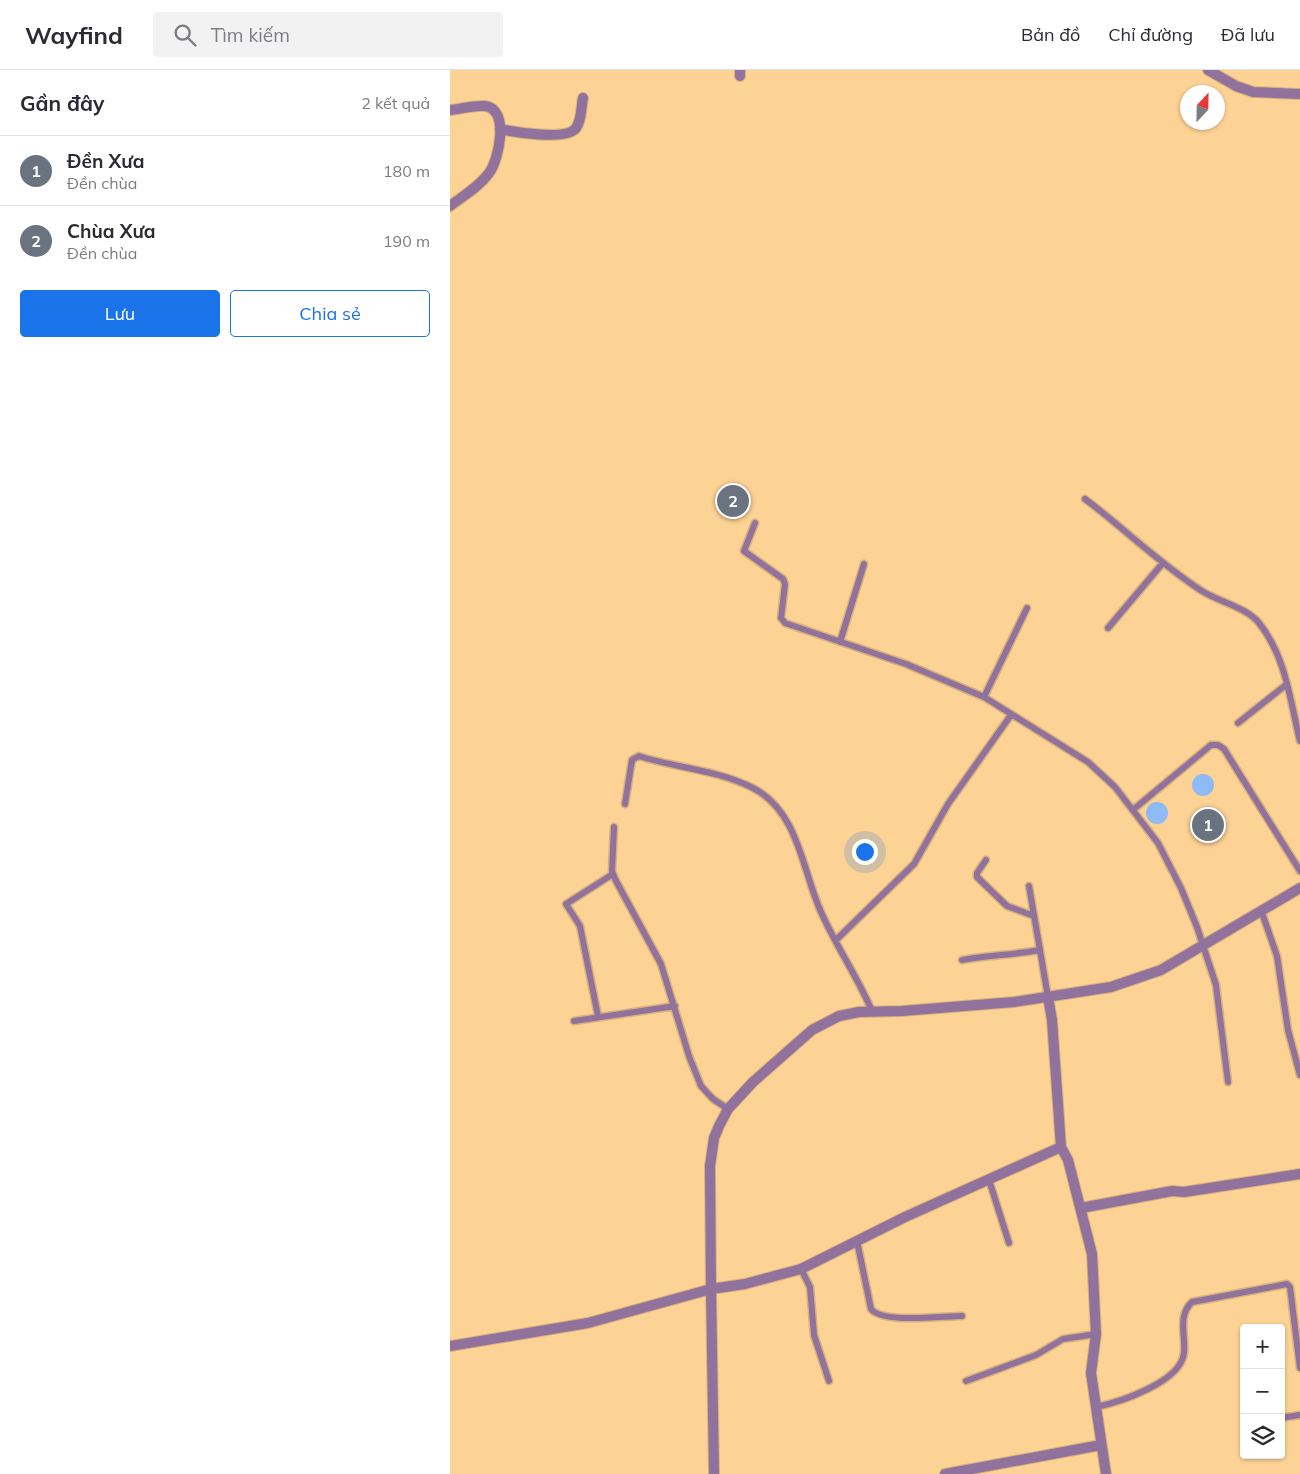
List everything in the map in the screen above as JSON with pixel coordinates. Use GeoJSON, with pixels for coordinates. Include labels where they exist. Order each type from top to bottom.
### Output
{"type":"FeatureCollection","features":[{"type":"Feature","properties":{"kind":"street"},"geometry":{"type":"LineString","coordinates":[[1208,70],[1236,86],[1253,92],[1300,94]]}},
{"type":"Feature","properties":{"kind":"street"},"geometry":{"type":"LineString","coordinates":[[500,129],[535,134],[571,132],[580,120],[583,98]]}},
{"type":"Feature","properties":{"kind":"street"},"geometry":{"type":"LineString","coordinates":[[450,110],[486,106],[496,110],[501,119],[496,161],[489,174],[450,206]]}},
{"type":"Feature","properties":{"kind":"street"},"geometry":{"type":"LineString","coordinates":[[714,1474],[711,1289],[712,1152],[714,1138],[728,1109],[753,1082],[812,1030],[839,1016],[872,1011],[902,1011],[1048,997],[1111,987],[1162,970],[1300,888]]}},
{"type":"Feature","properties":{"kind":"street"},"geometry":{"type":"LineString","coordinates":[[1048,997],[1052,1020],[1061,1148],[1068,1160],[1092,1261],[1096,1334],[1091,1373],[1106,1474]]}},
{"type":"Feature","properties":{"kind":"street"},"geometry":{"type":"LineString","coordinates":[[450,1346],[588,1323],[711,1289],[745,1284],[801,1269],[905,1217],[1061,1148]]}},
{"type":"Feature","properties":{"kind":"street"},"geometry":{"type":"LineString","coordinates":[[1080,1208],[1172,1191],[1184,1192],[1300,1174]]}},
{"type":"Feature","properties":{"kind":"street"},"geometry":{"type":"LineString","coordinates":[[945,1474],[1101,1445]]}},
{"type":"Feature","properties":{"kind":"lane"},"geometry":{"type":"LineString","coordinates":[[1084,499],[1118,524],[1162,564],[1204,592],[1258,622],[1278,654],[1300,741]]}},
{"type":"Feature","properties":{"kind":"lane"},"geometry":{"type":"LineString","coordinates":[[755,523],[744,551],[783,579],[785,584],[781,618],[785,623],[906,664],[984,698],[1088,762],[1115,787],[1134,809],[1158,843],[1181,888],[1203,946],[1216,985],[1228,1082]]}},
{"type":"Feature","properties":{"kind":"lane"},"geometry":{"type":"LineString","coordinates":[[840,642],[864,564]]}},
{"type":"Feature","properties":{"kind":"lane"},"geometry":{"type":"LineString","coordinates":[[1108,628],[1162,564]]}},
{"type":"Feature","properties":{"kind":"lane"},"geometry":{"type":"LineString","coordinates":[[984,698],[1027,608]]}},
{"type":"Feature","properties":{"kind":"lane"},"geometry":{"type":"LineString","coordinates":[[1238,723],[1287,684]]}},
{"type":"Feature","properties":{"kind":"lane"},"geometry":{"type":"LineString","coordinates":[[836,940],[914,864],[948,804],[1011,715]]}},
{"type":"Feature","properties":{"kind":"lane"},"geometry":{"type":"LineString","coordinates":[[1134,809],[1211,745],[1218,745],[1224,749],[1300,871]]}},
{"type":"Feature","properties":{"kind":"lane"},"geometry":{"type":"LineString","coordinates":[[625,804],[632,760],[636,757],[729,779],[754,788],[770,800],[790,826],[820,911],[861,985],[872,1011]]}},
{"type":"Feature","properties":{"kind":"lane"},"geometry":{"type":"LineString","coordinates":[[614,827],[613,874],[661,964],[692,1065],[701,1086],[713,1099],[728,1109]]}},
{"type":"Feature","properties":{"kind":"lane"},"geometry":{"type":"LineString","coordinates":[[986,860],[976,873],[977,878],[1007,906],[1034,916]]}},
{"type":"Feature","properties":{"kind":"lane"},"geometry":{"type":"LineString","coordinates":[[598,1016],[580,926],[566,904],[613,874]]}},
{"type":"Feature","properties":{"kind":"lane"},"geometry":{"type":"LineString","coordinates":[[1029,886],[1048,997]]}},
{"type":"Feature","properties":{"kind":"lane"},"geometry":{"type":"LineString","coordinates":[[1261,910],[1277,956],[1288,1030],[1300,1075]]}},
{"type":"Feature","properties":{"kind":"lane"},"geometry":{"type":"LineString","coordinates":[[962,960],[994,954],[1006,956],[1040,950]]}},
{"type":"Feature","properties":{"kind":"lane"},"geometry":{"type":"LineString","coordinates":[[574,1021],[674,1006]]}},
{"type":"Feature","properties":{"kind":"lane"},"geometry":{"type":"LineString","coordinates":[[989,1180],[1009,1243]]}},
{"type":"Feature","properties":{"kind":"lane"},"geometry":{"type":"LineString","coordinates":[[857,1241],[872,1309],[875,1314],[888,1318],[962,1316]]}},
{"type":"Feature","properties":{"kind":"lane"},"geometry":{"type":"LineString","coordinates":[[801,1269],[810,1287],[814,1335],[829,1380]]}},
{"type":"Feature","properties":{"kind":"lane"},"geometry":{"type":"LineString","coordinates":[[1096,1407],[1131,1398],[1178,1368],[1184,1353],[1183,1318],[1187,1306],[1192,1302],[1270,1286],[1287,1284],[1290,1287],[1300,1368]]}},
{"type":"Feature","properties":{"kind":"lane"},"geometry":{"type":"LineString","coordinates":[[966,1381],[1036,1355],[1062,1339],[1096,1334]]}},
{"type":"Feature","properties":{"kind":"lane"},"geometry":{"type":"LineString","coordinates":[[1285,1417],[1300,1415]]}},
{"type":"Feature","properties":{"kind":"water"},"geometry":{"type":"Polygon","coordinates":[[[1203,774],[1211,777],[1214,785],[1211,793],[1203,796],[1195,793],[1192,785],[1195,777],[1203,774]]]}},
{"type":"Feature","properties":{"kind":"water"},"geometry":{"type":"Polygon","coordinates":[[[1157,802],[1165,805],[1168,813],[1165,821],[1157,824],[1149,821],[1146,813],[1149,805],[1157,802]]]}},
{"type":"Feature","properties":{"kind":"place","name":"Chùa Xưa"},"geometry":{"type":"Point","coordinates":[733,501]}},
{"type":"Feature","properties":{"kind":"place","name":"Đền Xưa"},"geometry":{"type":"Point","coordinates":[1208,825]}}]}
